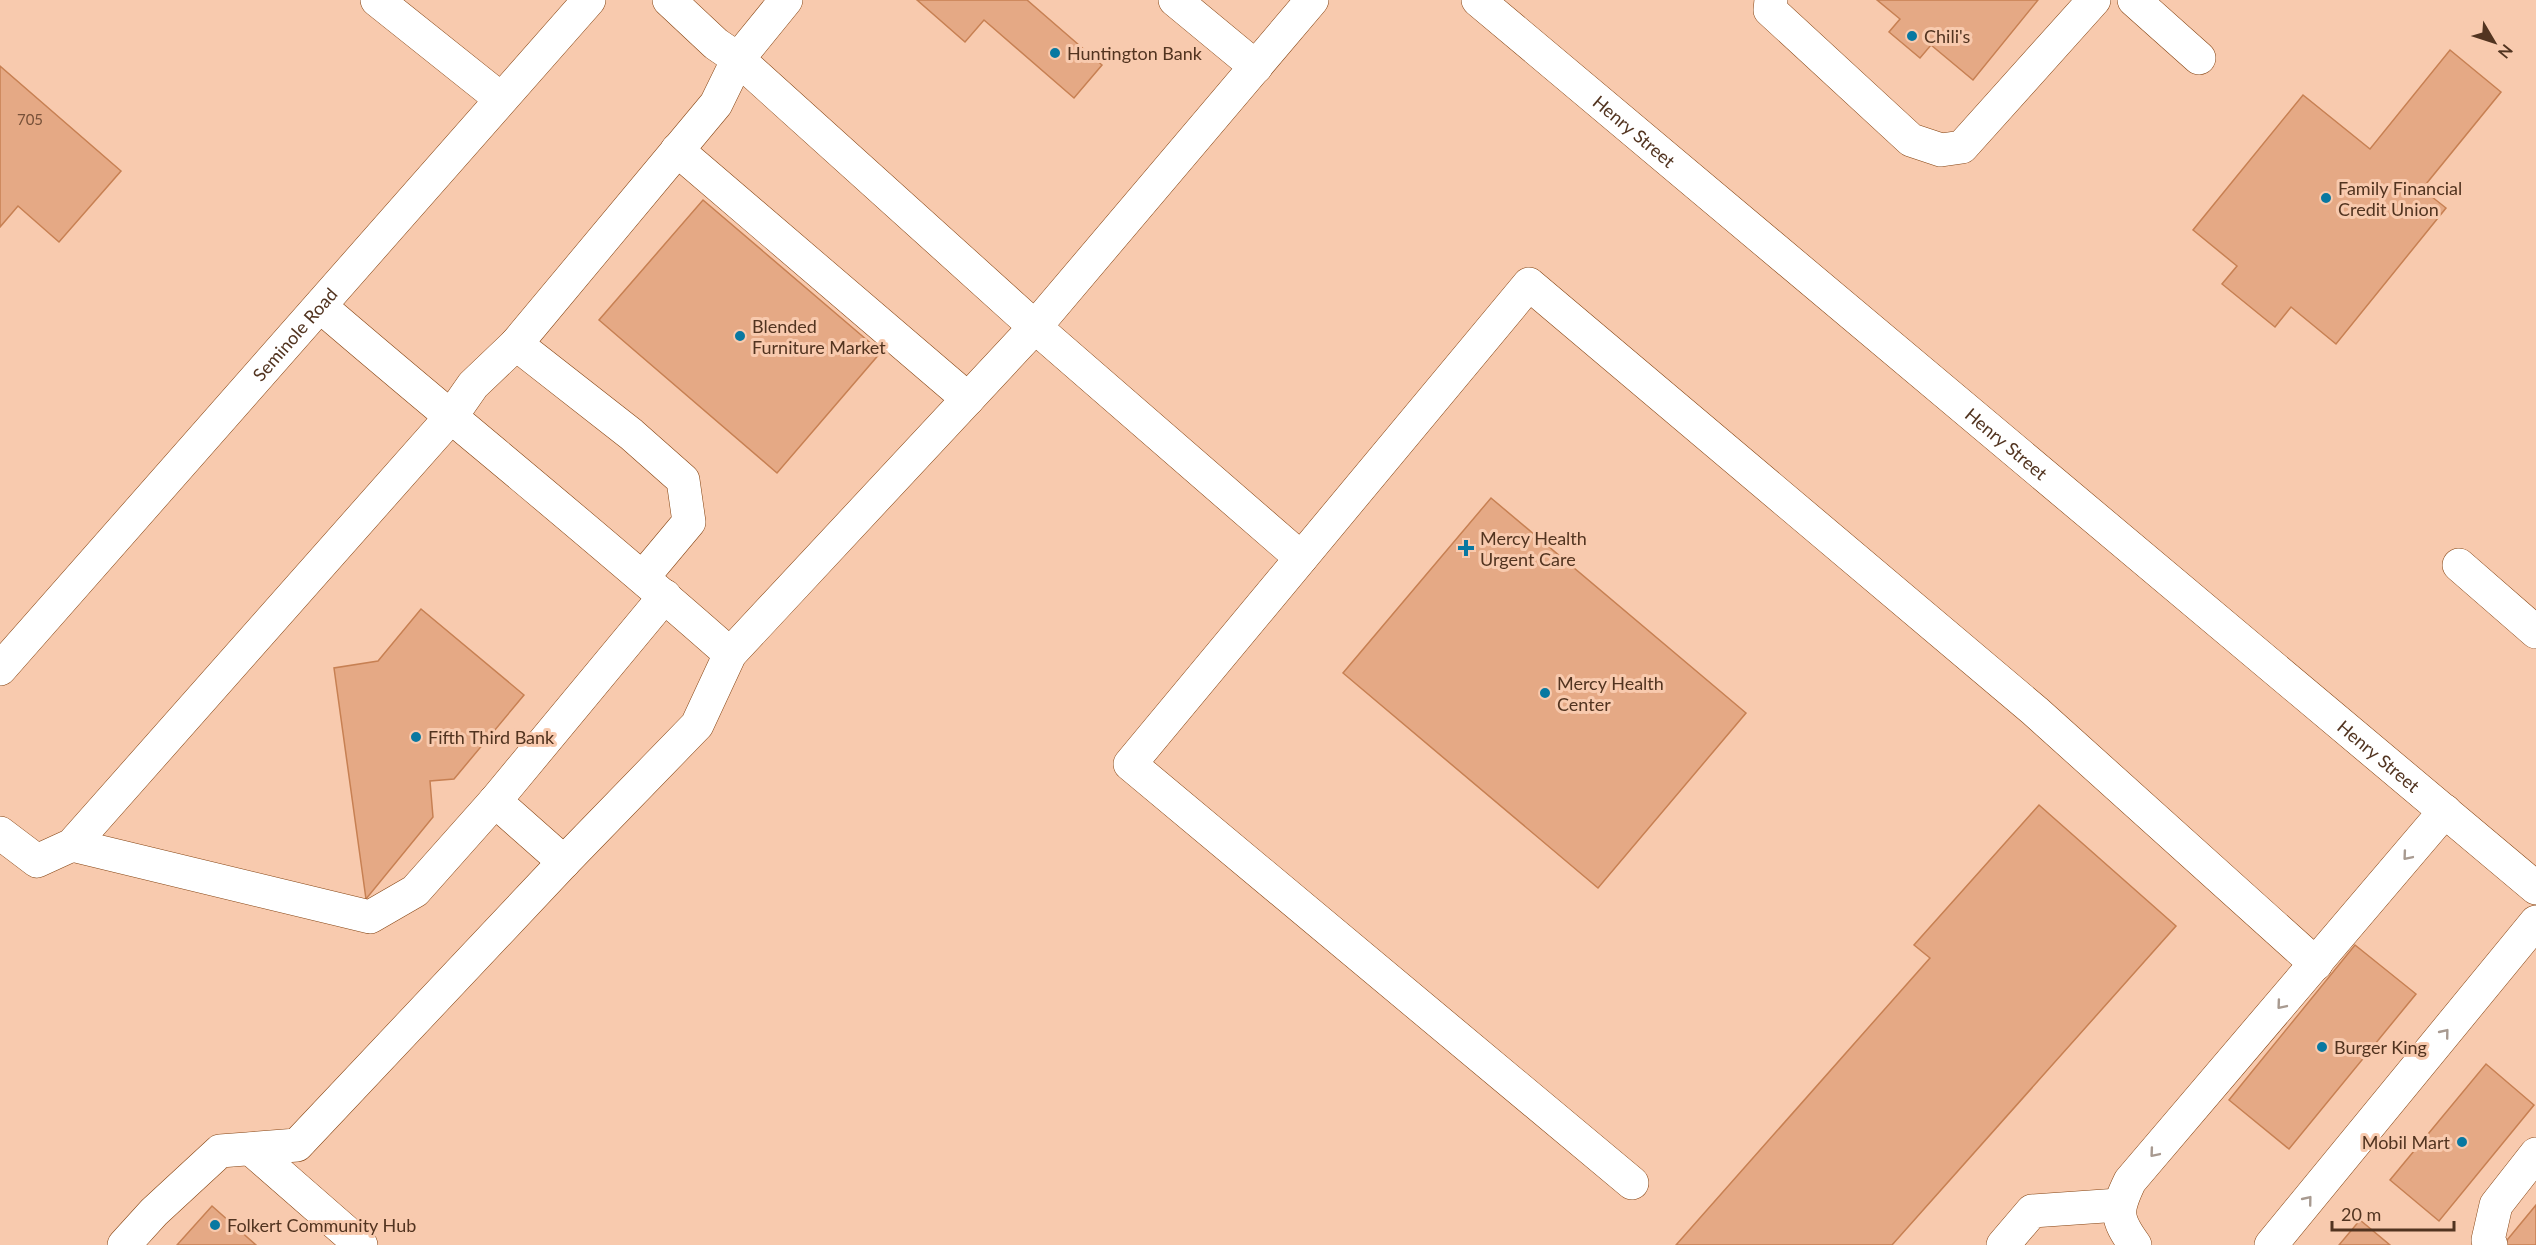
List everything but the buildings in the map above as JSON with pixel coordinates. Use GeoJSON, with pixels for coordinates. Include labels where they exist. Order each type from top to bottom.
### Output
{"type":"FeatureCollection","features":[{"type":"Feature","properties":{"kind":"street"},"geometry":{"type":"LineString","coordinates":[[377,0],[501,99]]}},
{"type":"Feature","properties":{"kind":"street","name":"Seminole Road"},"geometry":{"type":"LineString","coordinates":[[0,669],[589,0]]}},
{"type":"Feature","properties":{"kind":"street"},"geometry":{"type":"LineString","coordinates":[[669,0],[716,44],[738,59],[1035,327],[1301,558]]}},
{"type":"Feature","properties":{"kind":"street"},"geometry":{"type":"LineString","coordinates":[[0,834],[37,861],[72,845],[450,418],[473,385],[516,344],[716,104],[738,59],[786,0]]}},
{"type":"Feature","properties":{"kind":"street"},"geometry":{"type":"LineString","coordinates":[[1174,0],[1256,67]]}},
{"type":"Feature","properties":{"kind":"street"},"geometry":{"type":"LineString","coordinates":[[124,1245],[154,1212],[220,1151],[297,1145],[564,862],[697,725],[730,654],[1035,327],[1312,0]]}},
{"type":"Feature","properties":{"kind":"street","name":"Henry Street"},"geometry":{"type":"LineString","coordinates":[[1478,0],[2536,888]]}},
{"type":"Feature","properties":{"kind":"street"},"geometry":{"type":"LineString","coordinates":[[1771,0],[1770,10],[1911,140],[1941,150],[1962,147],[2094,0]]}},
{"type":"Feature","properties":{"kind":"street"},"geometry":{"type":"LineString","coordinates":[[2134,0],[2199,58]]}},
{"type":"Feature","properties":{"kind":"street"},"geometry":{"type":"LineString","coordinates":[[677,150],[968,399]]}},
{"type":"Feature","properties":{"kind":"street"},"geometry":{"type":"LineString","coordinates":[[1632,1183],[1130,764],[1529,284],[2035,711],[2316,964]]}},
{"type":"Feature","properties":{"kind":"street"},"geometry":{"type":"LineString","coordinates":[[320,306],[450,418],[654,586],[730,654]]}},
{"type":"Feature","properties":{"kind":"street"},"geometry":{"type":"LineString","coordinates":[[72,845],[370,917],[415,891],[495,801],[654,586],[689,522],[683,480],[631,434],[516,344]]}},
{"type":"Feature","properties":{"kind":"street"},"geometry":{"type":"LineString","coordinates":[[2459,565],[2536,632]]}},
{"type":"Feature","properties":{"kind":"street"},"geometry":{"type":"LineString","coordinates":[[495,801],[564,862]]}},
{"type":"Feature","properties":{"kind":"street"},"geometry":{"type":"LineString","coordinates":[[2134,1245],[2124,1230],[2119,1205],[2130,1181],[2445,811]]}},
{"type":"Feature","properties":{"kind":"street"},"geometry":{"type":"LineString","coordinates":[[2271,1245],[2536,922]]}},
{"type":"Feature","properties":{"kind":"street"},"geometry":{"type":"LineString","coordinates":[[251,1149],[361,1245]]}},
{"type":"Feature","properties":{"kind":"street"},"geometry":{"type":"LineString","coordinates":[[2491,1245],[2488,1240],[2496,1205],[2536,1154]]}},
{"type":"Feature","properties":{"kind":"street"},"geometry":{"type":"LineString","coordinates":[[2004,1245],[2032,1211],[2119,1205]]}},
{"type":"Feature","properties":{"kind":"place","name":"Chili's"},"geometry":{"type":"Point","coordinates":[1912,36]}},
{"type":"Feature","properties":{"kind":"place","name":"Huntington Bank"},"geometry":{"type":"Point","coordinates":[1055,53]}},
{"type":"Feature","properties":{"kind":"place","name":"Family Financial Credit Union"},"geometry":{"type":"Point","coordinates":[2326,198]}},
{"type":"Feature","properties":{"kind":"place","name":"Blended Furniture Market"},"geometry":{"type":"Point","coordinates":[740,336]}},
{"type":"Feature","properties":{"kind":"place","name":"Mercy Health Urgent Care"},"geometry":{"type":"Point","coordinates":[1466,548]}},
{"type":"Feature","properties":{"kind":"place","name":"Mercy Health Center"},"geometry":{"type":"Point","coordinates":[1545,693]}},
{"type":"Feature","properties":{"kind":"place","name":"Fifth Third Bank"},"geometry":{"type":"Point","coordinates":[416,737]}},
{"type":"Feature","properties":{"kind":"place","name":"Burger King"},"geometry":{"type":"Point","coordinates":[2322,1047]}},
{"type":"Feature","properties":{"kind":"place","name":"Mobil Mart"},"geometry":{"type":"Point","coordinates":[2462,1142]}},
{"type":"Feature","properties":{"kind":"place","name":"Folkert Community Hub"},"geometry":{"type":"Point","coordinates":[215,1225]}}]}
